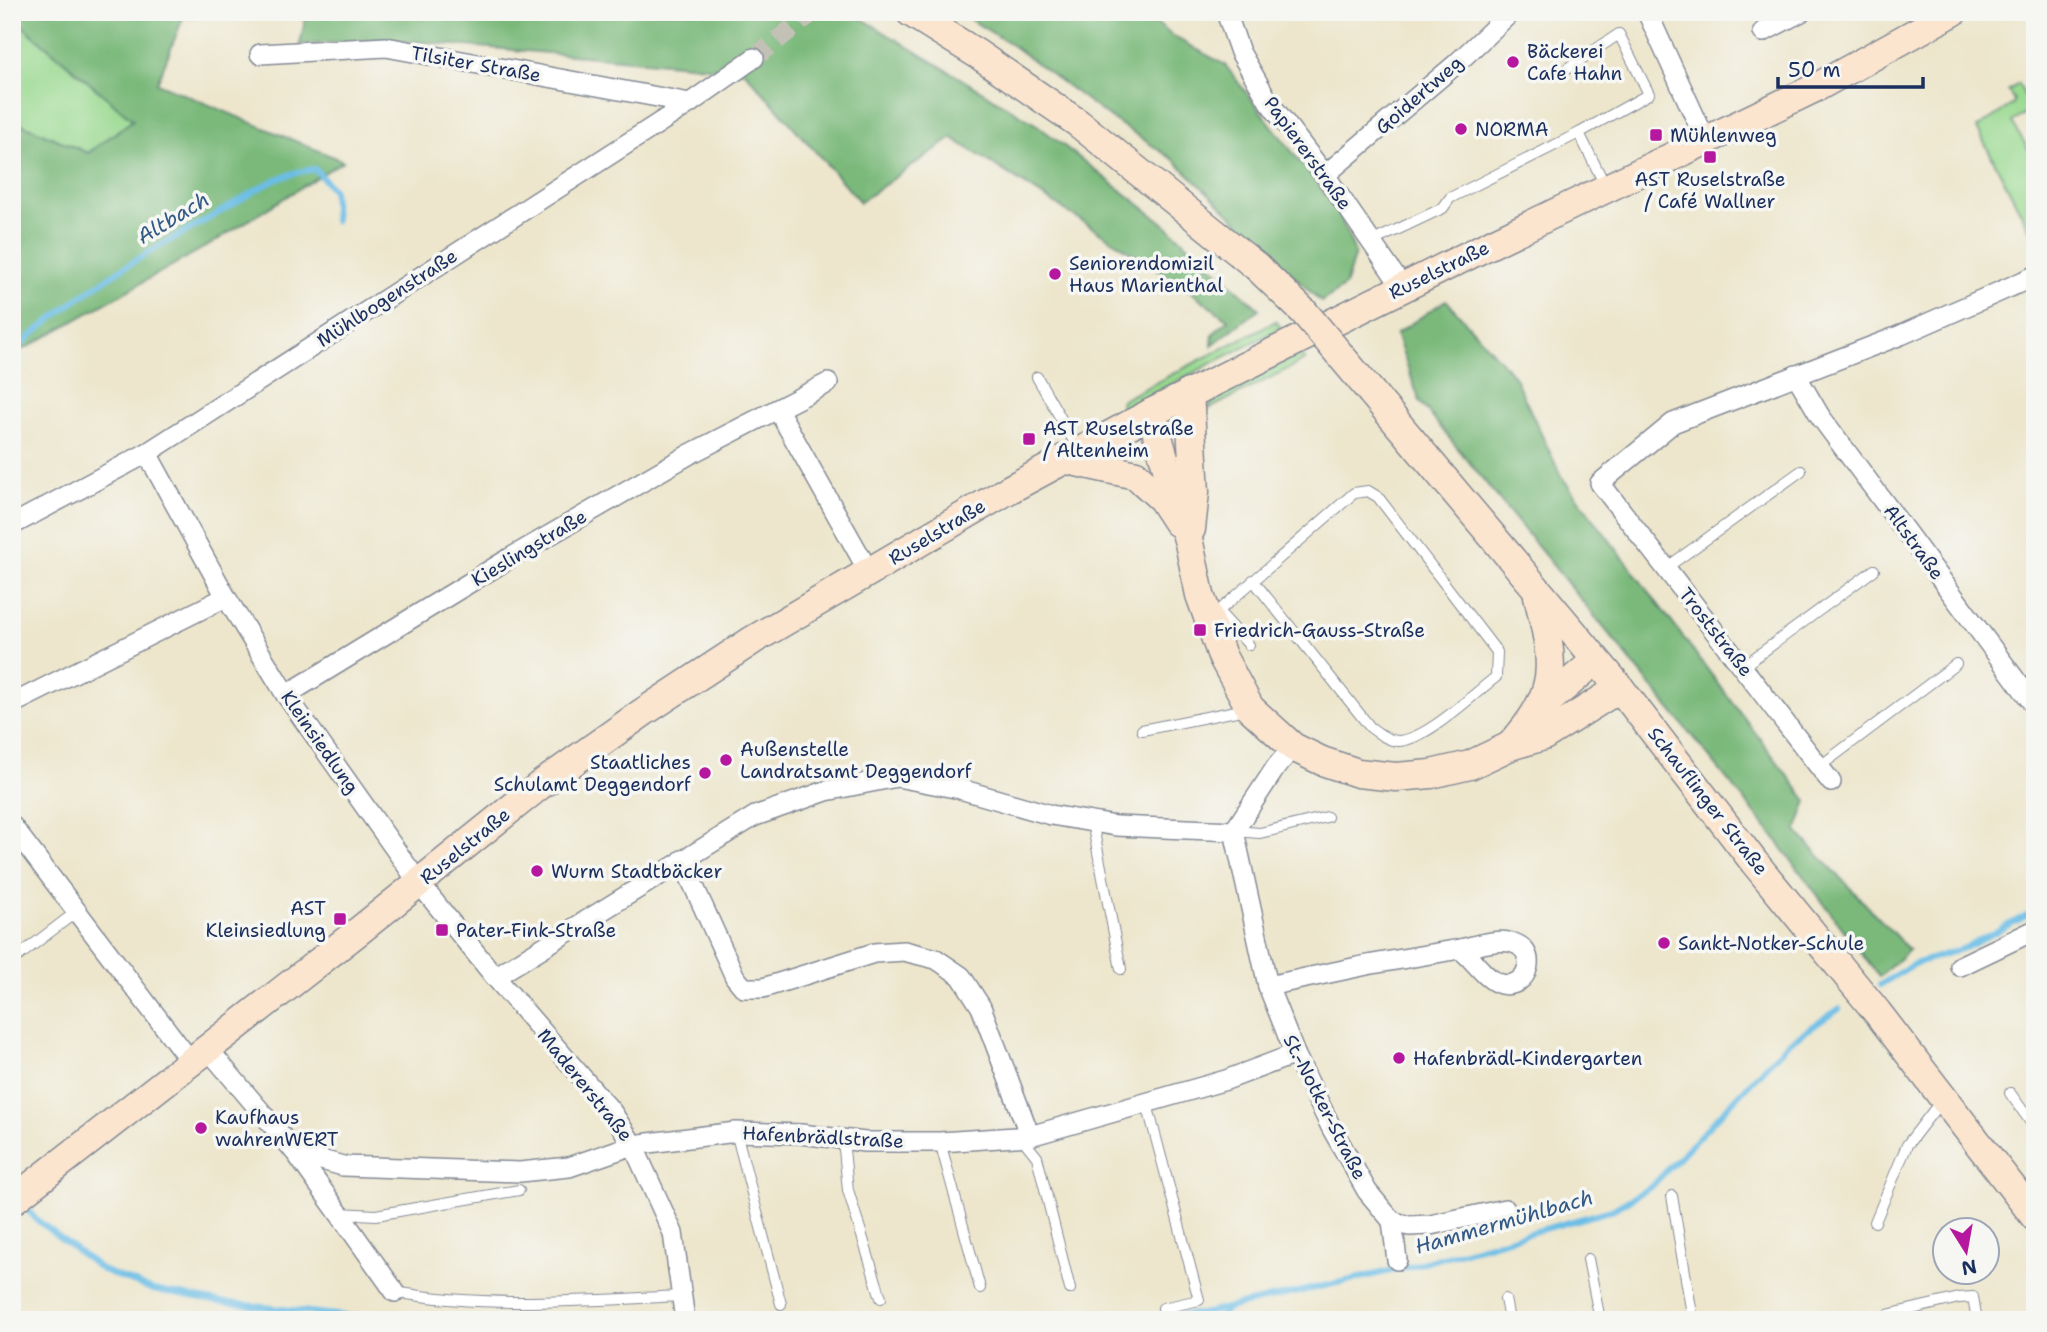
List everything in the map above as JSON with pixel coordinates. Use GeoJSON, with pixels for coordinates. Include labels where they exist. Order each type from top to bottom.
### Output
{"type":"FeatureCollection","features":[{"type":"Feature","properties":{"kind":"main road","name":"Schauflinger Straße"},"geometry":{"type":"LineString","coordinates":[[910,12],[979,55],[1078,123],[1256,267],[1304,312],[1620,688],[1754,862],[1877,1012],[2035,1217]]}},
{"type":"Feature","properties":{"kind":"main road","name":"Ruselstraße"},"geometry":{"type":"LineString","coordinates":[[12,1201],[200,1056],[539,786],[642,713],[753,640],[1071,455],[1189,393],[1819,86],[1954,12]]}},
{"type":"Feature","properties":{"kind":"main road"},"geometry":{"type":"LineString","coordinates":[[1189,393],[1195,492],[1189,542]]}},
{"type":"Feature","properties":{"kind":"main road"},"geometry":{"type":"LineString","coordinates":[[1151,413],[1213,615],[1222,656],[1250,708],[1293,747],[1322,761],[1358,773],[1395,777],[1431,774],[1470,765],[1510,746],[1544,736],[1620,688]]}},
{"type":"Feature","properties":{"kind":"main road"},"geometry":{"type":"LineString","coordinates":[[1071,455],[1136,475],[1162,499],[1189,542]]}},
{"type":"Feature","properties":{"kind":"main road"},"geometry":{"type":"LineString","coordinates":[[1510,746],[1528,726],[1548,690],[1551,672],[1547,633],[1537,590]]}},
{"type":"Feature","properties":{"kind":"main road"},"geometry":{"type":"LineString","coordinates":[[1537,710],[1596,660]]}},
{"type":"Feature","properties":{"kind":"street","name":"Papiererstraße"},"geometry":{"type":"LineString","coordinates":[[1226,12],[1240,52],[1269,102],[1325,175],[1403,288]]}},
{"type":"Feature","properties":{"kind":"street","name":"Goidertweg"},"geometry":{"type":"LineString","coordinates":[[1325,175],[1456,64],[1511,12]]}},
{"type":"Feature","properties":{"kind":"street"},"geometry":{"type":"LineString","coordinates":[[1647,12],[1706,141]]}},
{"type":"Feature","properties":{"kind":"street"},"geometry":{"type":"LineString","coordinates":[[1763,32],[1801,12]]}},
{"type":"Feature","properties":{"kind":"street","name":"Tilsiter Straße"},"geometry":{"type":"LineString","coordinates":[[260,54],[386,47],[690,103]]}},
{"type":"Feature","properties":{"kind":"street","name":"Mühlbogenstraße"},"geometry":{"type":"LineString","coordinates":[[12,525],[146,453],[690,103],[754,58]]}},
{"type":"Feature","properties":{"kind":"street"},"geometry":{"type":"LineString","coordinates":[[1796,375],[1901,335],[2035,276]]}},
{"type":"Feature","properties":{"kind":"street","name":"Troststraße"},"geometry":{"type":"LineString","coordinates":[[1796,375],[1673,423],[1600,483],[1825,774]]}},
{"type":"Feature","properties":{"kind":"street","name":"Altstraße"},"geometry":{"type":"LineString","coordinates":[[1796,375],[1820,416],[2035,706]]}},
{"type":"Feature","properties":{"kind":"street","name":"Kieslingstraße"},"geometry":{"type":"LineString","coordinates":[[286,695],[510,558],[690,454],[828,383]]}},
{"type":"Feature","properties":{"kind":"street"},"geometry":{"type":"LineString","coordinates":[[778,410],[869,572]]}},
{"type":"Feature","properties":{"kind":"street","name":"Kleinsiedlung"},"geometry":{"type":"LineString","coordinates":[[146,453],[226,597],[286,695],[419,883]]}},
{"type":"Feature","properties":{"kind":"street"},"geometry":{"type":"LineString","coordinates":[[12,704],[226,597]]}},
{"type":"Feature","properties":{"kind":"street"},"geometry":{"type":"LineString","coordinates":[[495,976],[755,816],[826,791],[897,777],[960,789],[1051,816],[1116,826],[1234,831],[1276,767],[1293,747]]}},
{"type":"Feature","properties":{"kind":"street"},"geometry":{"type":"LineString","coordinates":[[12,826],[76,912],[200,1056],[296,1153],[395,1293]]}},
{"type":"Feature","properties":{"kind":"street","name":"St.-Notker-Straße"},"geometry":{"type":"LineString","coordinates":[[1234,831],[1268,986],[1295,1054],[1367,1191],[1392,1222]]}},
{"type":"Feature","properties":{"kind":"street"},"geometry":{"type":"LineString","coordinates":[[682,860],[735,977],[744,988],[763,988],[874,953],[904,951],[936,959],[961,976],[981,1007],[1026,1136]]}},
{"type":"Feature","properties":{"kind":"street","name":"Madererstraße"},"geometry":{"type":"LineString","coordinates":[[419,883],[612,1112],[634,1145],[673,1233],[684,1308]]}},
{"type":"Feature","properties":{"kind":"street"},"geometry":{"type":"LineString","coordinates":[[1960,966],[2035,930]]}},
{"type":"Feature","properties":{"kind":"street"},"geometry":{"type":"LineString","coordinates":[[1268,986],[1460,949]]}},
{"type":"Feature","properties":{"kind":"street","name":"Hafenbrädlstraße"},"geometry":{"type":"LineString","coordinates":[[296,1153],[343,1166],[520,1172],[569,1167],[634,1145],[736,1132],[801,1134],[865,1142],[940,1142],[1026,1136],[1226,1080],[1295,1054]]}},
{"type":"Feature","properties":{"kind":"street"},"geometry":{"type":"LineString","coordinates":[[327,1197],[343,1166]]}},
{"type":"Feature","properties":{"kind":"street"},"geometry":{"type":"LineString","coordinates":[[1397,1260],[1392,1222],[1409,1226],[1430,1225],[1505,1209]]}},
{"type":"Feature","properties":{"kind":"lane"},"geometry":{"type":"LineString","coordinates":[[1371,242],[1443,208],[1450,198],[1579,133],[1649,94],[1619,34],[1562,72]]}},
{"type":"Feature","properties":{"kind":"lane"},"geometry":{"type":"LineString","coordinates":[[1579,133],[1607,189]]}},
{"type":"Feature","properties":{"kind":"lane"},"geometry":{"type":"LineString","coordinates":[[1037,377],[1071,455]]}},
{"type":"Feature","properties":{"kind":"lane"},"geometry":{"type":"LineString","coordinates":[[1666,568],[1801,471]]}},
{"type":"Feature","properties":{"kind":"lane"},"geometry":{"type":"LineString","coordinates":[[1249,645],[1213,615],[1253,580],[1354,493],[1368,491],[1378,497],[1497,652],[1496,677],[1422,735],[1398,741],[1384,737],[1370,727],[1253,580]]}},
{"type":"Feature","properties":{"kind":"lane"},"geometry":{"type":"LineString","coordinates":[[1742,667],[1874,570]]}},
{"type":"Feature","properties":{"kind":"lane"},"geometry":{"type":"LineString","coordinates":[[1825,774],[1956,664]]}},
{"type":"Feature","properties":{"kind":"lane"},"geometry":{"type":"LineString","coordinates":[[1142,730],[1250,708]]}},
{"type":"Feature","properties":{"kind":"lane"},"geometry":{"type":"LineString","coordinates":[[1234,831],[1260,833],[1327,817]]}},
{"type":"Feature","properties":{"kind":"lane"},"geometry":{"type":"LineString","coordinates":[[1092,822],[1121,969]]}},
{"type":"Feature","properties":{"kind":"lane"},"geometry":{"type":"LineString","coordinates":[[12,961],[76,912]]}},
{"type":"Feature","properties":{"kind":"lane"},"geometry":{"type":"LineString","coordinates":[[2010,1093],[2035,1128]]}},
{"type":"Feature","properties":{"kind":"lane"},"geometry":{"type":"LineString","coordinates":[[1875,1222],[1907,1145],[1944,1098]]}},
{"type":"Feature","properties":{"kind":"lane"},"geometry":{"type":"LineString","coordinates":[[1147,1104],[1199,1300],[1163,1308],[1165,1320]]}},
{"type":"Feature","properties":{"kind":"lane"},"geometry":{"type":"LineString","coordinates":[[736,1132],[781,1304]]}},
{"type":"Feature","properties":{"kind":"lane"},"geometry":{"type":"LineString","coordinates":[[1026,1136],[1037,1157],[1070,1289]]}},
{"type":"Feature","properties":{"kind":"lane"},"geometry":{"type":"LineString","coordinates":[[843,1139],[848,1190],[881,1298]]}},
{"type":"Feature","properties":{"kind":"lane"},"geometry":{"type":"LineString","coordinates":[[940,1142],[980,1288]]}},
{"type":"Feature","properties":{"kind":"lane"},"geometry":{"type":"LineString","coordinates":[[338,1213],[376,1215],[519,1190]]}},
{"type":"Feature","properties":{"kind":"lane"},"geometry":{"type":"LineString","coordinates":[[1672,1196],[1693,1320]]}},
{"type":"Feature","properties":{"kind":"lane"},"geometry":{"type":"LineString","coordinates":[[1588,1259],[1600,1320]]}},
{"type":"Feature","properties":{"kind":"lane"},"geometry":{"type":"LineString","coordinates":[[395,1293],[441,1301],[684,1308]]}},
{"type":"Feature","properties":{"kind":"lane"},"geometry":{"type":"LineString","coordinates":[[1881,1320],[1887,1315],[1973,1297],[1977,1320]]}},
{"type":"Feature","properties":{"kind":"lane"},"geometry":{"type":"LineString","coordinates":[[1505,1299],[1509,1320]]}},
{"type":"Feature","properties":{"kind":"green space"},"geometry":{"type":"Polygon","coordinates":[[[12,12],[228,12],[183,18],[157,83],[343,161],[214,242],[26,348],[12,352],[12,120],[88,153],[133,120],[12,17],[12,12]]]}},
{"type":"Feature","properties":{"kind":"green space"},"geometry":{"type":"Polygon","coordinates":[[[290,12],[851,12],[1037,125],[1162,222],[1259,309],[1212,345],[1213,334],[1228,320],[1181,284],[952,138],[860,202],[745,72],[384,39],[300,45],[305,20],[290,12]]]}},
{"type":"Feature","properties":{"kind":"green space"},"geometry":{"type":"Polygon","coordinates":[[[958,12],[1143,12],[1171,35],[1225,65],[1338,211],[1355,253],[1345,286],[1321,302],[1174,160],[1105,114],[1012,45],[958,12]]]}},
{"type":"Feature","properties":{"kind":"green space"},"geometry":{"type":"Polygon","coordinates":[[[12,17],[133,120],[88,153],[12,120],[12,17]]]}},
{"type":"Feature","properties":{"kind":"green space"},"geometry":{"type":"Polygon","coordinates":[[[2018,84],[2033,109],[2012,122],[2035,160],[2035,240],[1977,128],[2013,104],[2014,100],[2008,91],[2018,84]]]}},
{"type":"Feature","properties":{"kind":"green space"},"geometry":{"type":"Polygon","coordinates":[[[1446,300],[1514,376],[1561,476],[1807,801],[1796,831],[1909,950],[1879,977],[1771,833],[1420,402],[1396,334],[1446,300]]]}},
{"type":"Feature","properties":{"kind":"green space"},"geometry":{"type":"Polygon","coordinates":[[[1276,321],[1281,328],[1119,411],[1122,400],[1276,321]]]}},
{"type":"Feature","properties":{"kind":"green space"},"geometry":{"type":"Polygon","coordinates":[[[1300,354],[1305,360],[1205,411],[1217,397],[1300,354]]]}},
{"type":"Feature","properties":{"kind":"waterway","name":"Altbach"},"geometry":{"type":"LineString","coordinates":[[12,352],[73,303],[122,269],[262,187],[286,176],[315,169],[333,190],[335,221]]}},
{"type":"Feature","properties":{"kind":"waterway","name":"Hammermühlbach"},"geometry":{"type":"LineString","coordinates":[[1880,985],[1914,964],[1965,948],[2035,911]]}},
{"type":"Feature","properties":{"kind":"waterway","name":"Hammermühlbach"},"geometry":{"type":"LineString","coordinates":[[1106,1320],[1201,1314],[1408,1267],[1612,1210],[1652,1186],[1788,1043],[1839,1009]]}},
{"type":"Feature","properties":{"kind":"waterway","name":"Hammermühlbach"},"geometry":{"type":"LineString","coordinates":[[20,1202],[37,1220],[102,1270],[153,1290],[219,1302],[382,1320]]}},
{"type":"Feature","properties":{"kind":"waterway"},"geometry":{"type":"LineString","coordinates":[[1218,1320],[1227,1308]]}},
{"type":"Feature","properties":{"kind":"tunnel"},"geometry":{"type":"LineString","coordinates":[[754,58],[813,12]]}},
{"type":"Feature","properties":{"kind":"place","name":"Bäckerei Cafe Hahn"},"geometry":{"type":"Point","coordinates":[1513,62]}},
{"type":"Feature","properties":{"kind":"place","name":"NORMA"},"geometry":{"type":"Point","coordinates":[1461,129]}},
{"type":"Feature","properties":{"kind":"place","name":"Mühlenweg"},"geometry":{"type":"Point","coordinates":[1656,135]}},
{"type":"Feature","properties":{"kind":"place","name":"AST Ruselstraße / Café Wallner"},"geometry":{"type":"Point","coordinates":[1710,157]}},
{"type":"Feature","properties":{"kind":"place","name":"Seniorendomizil Haus Marienthal"},"geometry":{"type":"Point","coordinates":[1055,274]}},
{"type":"Feature","properties":{"kind":"place","name":"AST Ruselstraße / Altenheim"},"geometry":{"type":"Point","coordinates":[1029,439]}},
{"type":"Feature","properties":{"kind":"place","name":"Friedrich-Gauss-Straße"},"geometry":{"type":"Point","coordinates":[1200,630]}},
{"type":"Feature","properties":{"kind":"place","name":"Außenstelle Landratsamt Deggendorf"},"geometry":{"type":"Point","coordinates":[726,760]}},
{"type":"Feature","properties":{"kind":"place","name":"Staatliches Schulamt Deggendorf"},"geometry":{"type":"Point","coordinates":[705,773]}},
{"type":"Feature","properties":{"kind":"place","name":"Wurm Stadtbäcker"},"geometry":{"type":"Point","coordinates":[537,871]}},
{"type":"Feature","properties":{"kind":"place","name":"AST Kleinsiedlung"},"geometry":{"type":"Point","coordinates":[340,919]}},
{"type":"Feature","properties":{"kind":"place","name":"Pater-Fink-Straße"},"geometry":{"type":"Point","coordinates":[442,930]}},
{"type":"Feature","properties":{"kind":"place","name":"Sankt-Notker-Schule"},"geometry":{"type":"Point","coordinates":[1664,943]}},
{"type":"Feature","properties":{"kind":"place","name":"Hafenbrädl-Kindergarten"},"geometry":{"type":"Point","coordinates":[1399,1058]}},
{"type":"Feature","properties":{"kind":"place","name":"Kaufhaus wahrenWERT"},"geometry":{"type":"Point","coordinates":[201,1128]}}]}
